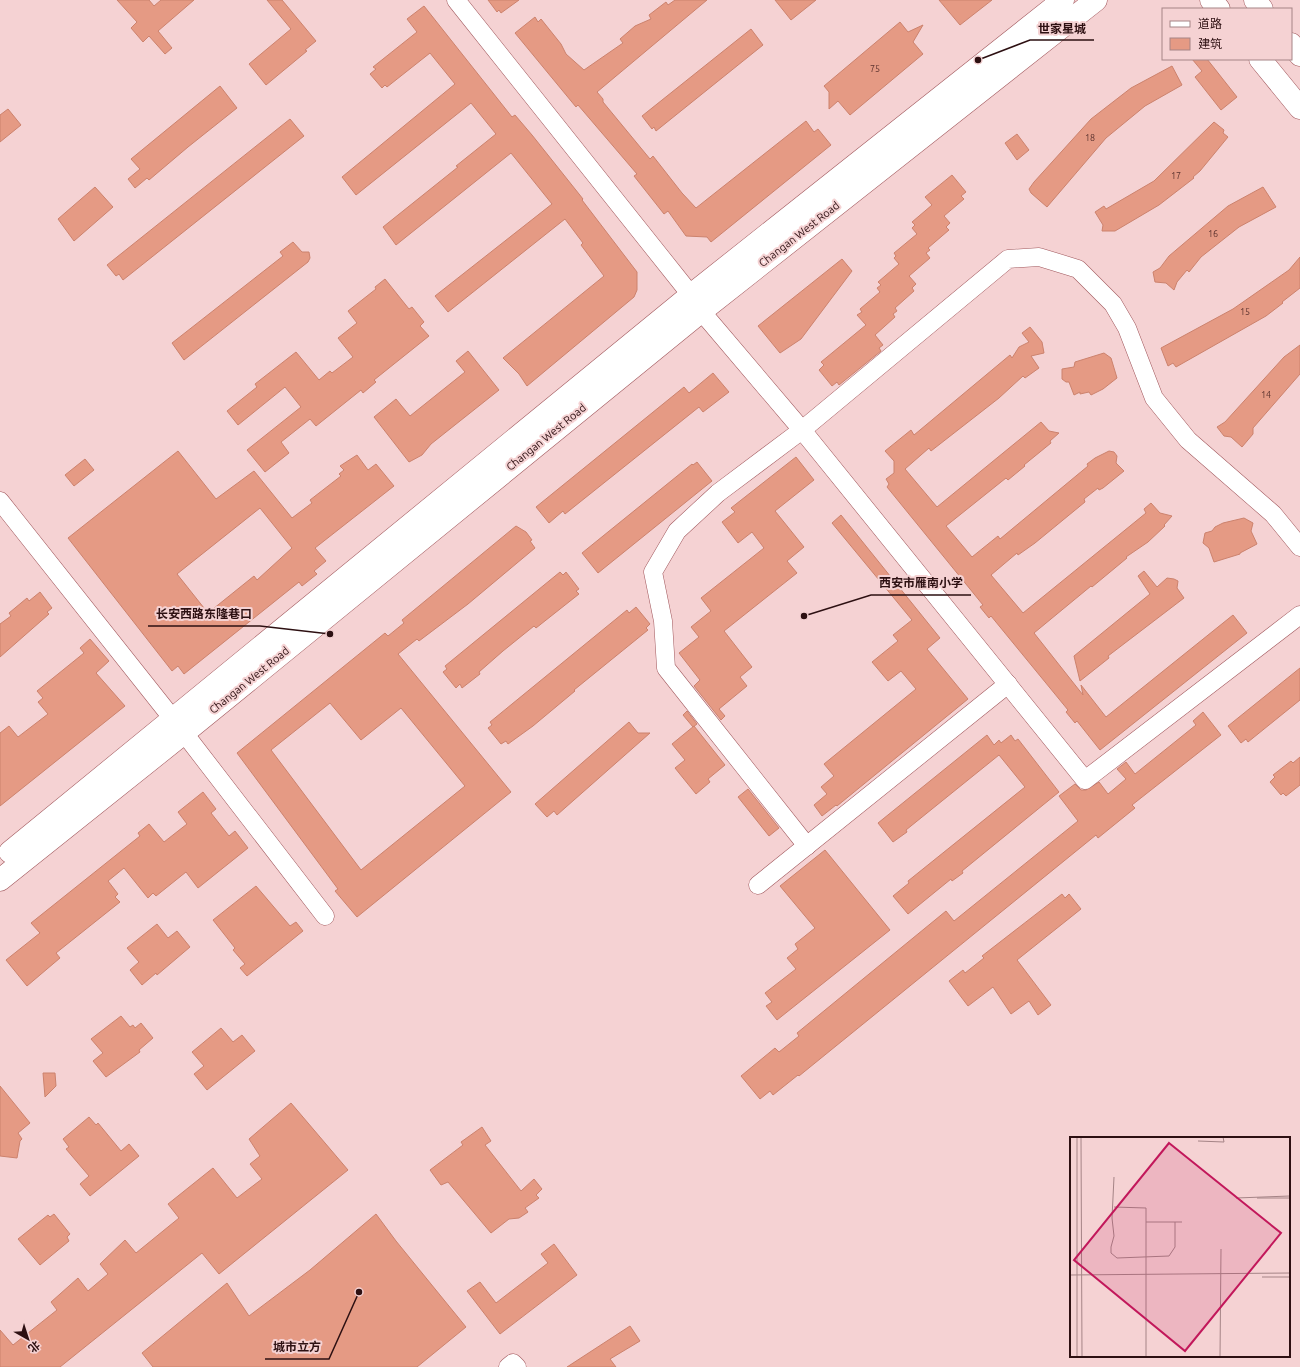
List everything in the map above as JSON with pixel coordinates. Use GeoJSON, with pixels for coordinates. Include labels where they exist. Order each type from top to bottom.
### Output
{"type":"FeatureCollection","features":[{"type":"Feature","properties":{"kind":"main road","name":"Changan West Road"},"geometry":{"type":"LineString","coordinates":[[0,880],[179,726],[696,303],[1063,0]]}},
{"type":"Feature","properties":{"kind":"main road","name":"Changan West Road"},"geometry":{"type":"LineString","coordinates":[[696,303],[1096,0]]}},
{"type":"Feature","properties":{"kind":"main road"},"geometry":{"type":"LineString","coordinates":[[1211,0],[1218,8]]}},
{"type":"Feature","properties":{"kind":"main road"},"geometry":{"type":"LineString","coordinates":[[1255,0],[1261,8]]}},
{"type":"Feature","properties":{"kind":"main road"},"geometry":{"type":"LineString","coordinates":[[1292,45],[1300,55]]}},
{"type":"Feature","properties":{"kind":"main road"},"geometry":{"type":"LineString","coordinates":[[1261,60],[1300,108]]}},
{"type":"Feature","properties":{"kind":"main road","name":"Changan West Road"},"geometry":{"type":"LineString","coordinates":[[0,860],[179,726]]}},
{"type":"Feature","properties":{"kind":"street"},"geometry":{"type":"LineString","coordinates":[[456,0],[696,303],[802,430],[1085,780],[1300,615]]}},
{"type":"Feature","properties":{"kind":"street"},"geometry":{"type":"LineString","coordinates":[[806,846],[666,668],[663,621],[653,572],[678,531],[718,493],[802,430],[1008,259],[1038,257],[1078,269],[1113,304],[1127,328],[1154,398],[1188,440],[1273,514],[1300,547]]}},
{"type":"Feature","properties":{"kind":"street"},"geometry":{"type":"LineString","coordinates":[[0,501],[179,726],[325,916]]}},
{"type":"Feature","properties":{"kind":"street"},"geometry":{"type":"LineString","coordinates":[[758,885],[1008,684]]}},
{"type":"Feature","properties":{"kind":"street"},"geometry":{"type":"LineString","coordinates":[[508,1367],[513,1362],[517,1367]]}},
{"type":"Feature","properties":{"kind":"building"},"geometry":{"type":"Polygon","coordinates":[[[117,0],[149,0],[154,6],[161,0],[194,0],[158,31],[172,48],[165,54],[149,36],[143,42],[131,28],[137,22],[117,0]]]}},
{"type":"Feature","properties":{"kind":"building"},"geometry":{"type":"Polygon","coordinates":[[[267,0],[282,0],[316,41],[305,50],[307,51],[266,85],[249,64],[291,29],[267,0]]]}},
{"type":"Feature","properties":{"kind":"building"},"geometry":{"type":"Polygon","coordinates":[[[488,0],[519,0],[501,13],[499,10],[497,12],[488,0]]]}},
{"type":"Feature","properties":{"kind":"building"},"geometry":{"type":"Polygon","coordinates":[[[675,0],[707,0],[597,92],[603,99],[603,102],[650,159],[653,156],[682,193],[696,208],[806,121],[814,132],[818,129],[831,145],[711,242],[707,237],[686,236],[668,211],[664,214],[634,176],[637,174],[578,105],[576,107],[515,33],[535,17],[538,22],[541,19],[561,44],[566,54],[584,70],[623,43],[620,39],[635,26],[651,19],[649,15],[666,2],[668,5],[675,0]]]}},
{"type":"Feature","properties":{"kind":"building"},"geometry":{"type":"Polygon","coordinates":[[[775,0],[816,0],[791,20],[775,0]]]}},
{"type":"Feature","properties":{"kind":"building"},"geometry":{"type":"Polygon","coordinates":[[[939,0],[992,0],[960,25],[939,0]]]}},
{"type":"Feature","properties":{"kind":"building"},"geometry":{"type":"Polygon","coordinates":[[[424,6],[512,117],[515,115],[532,135],[583,199],[582,200],[637,272],[637,290],[634,297],[527,386],[519,374],[503,358],[604,276],[581,245],[583,243],[565,219],[448,312],[435,296],[552,204],[511,153],[396,245],[383,227],[458,167],[456,166],[496,134],[471,103],[356,195],[342,177],[455,84],[430,53],[387,87],[385,85],[382,88],[370,74],[376,69],[373,67],[417,32],[407,19],[424,6]]]}},
{"type":"Feature","properties":{"kind":"building"},"geometry":{"type":"Polygon","coordinates":[[[900,22],[908,32],[923,25],[913,42],[923,54],[850,115],[838,101],[829,109],[829,92],[824,86],[900,22]]]}},
{"type":"Feature","properties":{"kind":"building"},"geometry":{"type":"Polygon","coordinates":[[[751,29],[763,45],[656,131],[654,127],[652,129],[642,116],[751,29]]]}},
{"type":"Feature","properties":{"kind":"building"},"geometry":{"type":"Polygon","coordinates":[[[1193,60],[1208,60],[1237,97],[1221,110],[1195,77],[1202,71],[1193,60]]]}},
{"type":"Feature","properties":{"kind":"building"},"geometry":{"type":"Polygon","coordinates":[[[1172,66],[1182,85],[1145,106],[1106,138],[1047,207],[1031,193],[1029,189],[1034,182],[1091,119],[1131,88],[1172,66]]]}},
{"type":"Feature","properties":{"kind":"building"},"geometry":{"type":"Polygon","coordinates":[[[220,86],[237,108],[149,180],[147,178],[135,188],[128,179],[140,169],[131,159],[220,86]]]}},
{"type":"Feature","properties":{"kind":"building"},"geometry":{"type":"Polygon","coordinates":[[[8,109],[21,125],[0,142],[0,115],[8,109]]]}},
{"type":"Feature","properties":{"kind":"building"},"geometry":{"type":"Polygon","coordinates":[[[290,119],[304,136],[123,280],[119,274],[116,276],[107,265],[290,119]]]}},
{"type":"Feature","properties":{"kind":"building"},"geometry":{"type":"Polygon","coordinates":[[[1214,122],[1224,130],[1223,133],[1228,137],[1200,171],[1193,177],[1194,178],[1159,205],[1115,231],[1102,231],[1103,225],[1095,212],[1104,206],[1106,209],[1154,181],[1214,122]]]}},
{"type":"Feature","properties":{"kind":"building"},"geometry":{"type":"Polygon","coordinates":[[[1017,134],[1029,150],[1017,160],[1005,143],[1017,134]]]}},
{"type":"Feature","properties":{"kind":"building"},"geometry":{"type":"Polygon","coordinates":[[[952,175],[966,192],[961,196],[964,199],[944,216],[950,223],[946,227],[949,230],[928,248],[930,250],[926,253],[930,258],[909,276],[916,284],[912,288],[914,291],[895,308],[897,311],[893,314],[895,317],[875,335],[883,345],[879,348],[881,351],[839,385],[837,382],[832,386],[819,370],[824,365],[821,362],[866,325],[857,315],[862,312],[860,309],[880,292],[877,288],[881,285],[878,282],[899,264],[894,258],[896,256],[894,253],[917,234],[912,228],[915,225],[912,222],[932,205],[925,197],[952,175]]]}},
{"type":"Feature","properties":{"kind":"building"},"geometry":{"type":"Polygon","coordinates":[[[95,187],[113,207],[74,241],[58,219],[95,187]]]}},
{"type":"Feature","properties":{"kind":"building"},"geometry":{"type":"Polygon","coordinates":[[[1263,187],[1276,207],[1239,227],[1201,257],[1189,272],[1187,270],[1177,282],[1174,290],[1166,283],[1155,282],[1153,272],[1160,268],[1169,256],[1228,206],[1263,187]]]}},
{"type":"Feature","properties":{"kind":"building"},"geometry":{"type":"Polygon","coordinates":[[[293,242],[302,252],[309,252],[310,258],[308,262],[184,360],[172,343],[283,256],[280,252],[293,242]]]}},
{"type":"Feature","properties":{"kind":"building"},"geometry":{"type":"Polygon","coordinates":[[[1300,257],[1300,288],[1282,302],[1283,303],[1266,316],[1176,367],[1173,363],[1168,366],[1161,348],[1233,309],[1289,270],[1300,257]]]}},
{"type":"Feature","properties":{"kind":"building"},"geometry":{"type":"Polygon","coordinates":[[[842,259],[852,271],[801,339],[780,353],[758,326],[842,259]]]}},
{"type":"Feature","properties":{"kind":"building"},"geometry":{"type":"Polygon","coordinates":[[[385,279],[409,309],[412,307],[424,322],[420,326],[429,336],[374,380],[376,382],[363,393],[361,390],[316,426],[310,419],[281,442],[289,453],[265,472],[247,450],[301,407],[285,387],[238,425],[227,411],[257,387],[255,384],[296,352],[319,380],[330,371],[332,373],[353,357],[338,338],[357,323],[348,311],[376,289],[375,287],[385,279]]]}},
{"type":"Feature","properties":{"kind":"building"},"geometry":{"type":"Polygon","coordinates":[[[1030,327],[1042,342],[1044,353],[1031,356],[1039,368],[1025,378],[1023,376],[999,398],[931,451],[929,448],[905,469],[937,507],[1041,422],[1049,431],[1059,433],[1050,441],[1051,443],[1008,480],[1006,478],[946,526],[972,557],[998,536],[1000,539],[1088,466],[1087,464],[1095,458],[1109,451],[1114,452],[1117,456],[1116,463],[1124,471],[1103,488],[1099,490],[1098,488],[1084,499],[1085,502],[1035,543],[1018,555],[1017,553],[991,575],[1023,613],[1146,513],[1144,509],[1151,503],[1160,513],[1172,516],[1164,525],[1165,526],[1148,542],[1126,557],[1127,558],[1092,587],[1091,586],[1034,633],[1083,695],[1081,685],[1106,717],[1233,615],[1247,633],[1100,750],[1077,721],[1075,723],[1066,712],[1068,710],[991,616],[989,618],[980,607],[983,605],[887,487],[889,484],[886,479],[894,473],[894,461],[885,451],[911,430],[914,435],[1010,355],[1012,358],[1019,347],[1029,342],[1022,333],[1030,327]]]}},
{"type":"Feature","properties":{"kind":"building"},"geometry":{"type":"Polygon","coordinates":[[[1300,345],[1300,374],[1253,428],[1253,434],[1242,447],[1231,437],[1224,436],[1217,427],[1225,422],[1284,357],[1300,345]]]}},
{"type":"Feature","properties":{"kind":"building"},"geometry":{"type":"Polygon","coordinates":[[[468,351],[499,390],[431,444],[422,455],[409,462],[374,417],[396,399],[410,416],[465,372],[456,361],[468,351]]]}},
{"type":"Feature","properties":{"kind":"building"},"geometry":{"type":"Polygon","coordinates":[[[1104,353],[1111,358],[1117,378],[1103,389],[1091,395],[1089,392],[1080,394],[1080,392],[1074,395],[1069,382],[1062,379],[1062,369],[1074,367],[1075,362],[1104,353]]]}},
{"type":"Feature","properties":{"kind":"building"},"geometry":{"type":"Polygon","coordinates":[[[713,373],[729,392],[703,412],[699,407],[565,514],[563,511],[549,523],[536,507],[684,387],[689,393],[713,373]]]}},
{"type":"Feature","properties":{"kind":"building"},"geometry":{"type":"Polygon","coordinates":[[[178,451],[216,499],[254,471],[292,518],[312,503],[310,500],[341,476],[339,474],[344,470],[340,466],[357,455],[368,470],[376,464],[394,486],[315,548],[326,561],[314,571],[317,574],[302,586],[299,582],[184,674],[178,666],[172,671],[68,538],[178,451]],[[260,508],[177,574],[208,613],[254,576],[257,580],[292,548],[260,508]]]}},
{"type":"Feature","properties":{"kind":"building"},"geometry":{"type":"Polygon","coordinates":[[[796,457],[814,480],[775,511],[804,547],[787,561],[797,573],[724,631],[752,667],[740,677],[747,686],[719,709],[725,716],[721,720],[694,686],[700,680],[679,653],[699,637],[691,627],[711,611],[701,598],[764,548],[752,532],[738,543],[722,522],[735,512],[731,508],[796,457]]]}},
{"type":"Feature","properties":{"kind":"building"},"geometry":{"type":"Polygon","coordinates":[[[85,459],[94,470],[74,486],[65,475],[85,459]]]}},
{"type":"Feature","properties":{"kind":"building"},"geometry":{"type":"Polygon","coordinates":[[[697,462],[712,481],[598,573],[582,553],[692,464],[693,465],[697,462]]]}},
{"type":"Feature","properties":{"kind":"building"},"geometry":{"type":"Polygon","coordinates":[[[841,515],[940,638],[927,649],[968,699],[837,806],[836,805],[822,816],[814,805],[827,794],[821,787],[834,776],[824,764],[916,689],[901,671],[888,681],[872,662],[898,641],[893,635],[912,620],[832,523],[841,515]]]}},
{"type":"Feature","properties":{"kind":"building"},"geometry":{"type":"Polygon","coordinates":[[[1244,518],[1253,523],[1251,531],[1257,544],[1240,554],[1214,562],[1209,548],[1203,543],[1205,533],[1212,531],[1215,527],[1223,523],[1244,518]]]}},
{"type":"Feature","properties":{"kind":"building"},"geometry":{"type":"Polygon","coordinates":[[[516,526],[526,532],[532,540],[530,541],[535,548],[468,604],[419,641],[417,639],[398,654],[511,792],[357,917],[335,891],[338,889],[237,753],[385,633],[388,636],[404,623],[402,620],[516,526]],[[330,703],[271,750],[361,870],[465,786],[401,708],[361,740],[330,703]]]}},
{"type":"Feature","properties":{"kind":"building"},"geometry":{"type":"Polygon","coordinates":[[[1144,571],[1157,587],[1167,578],[1178,581],[1177,588],[1184,598],[1108,656],[1109,658],[1080,681],[1074,656],[1150,594],[1138,576],[1144,571]]]}},
{"type":"Feature","properties":{"kind":"building"},"geometry":{"type":"Polygon","coordinates":[[[560,572],[563,575],[566,572],[579,589],[576,591],[579,594],[536,628],[534,626],[503,651],[479,672],[480,674],[462,688],[460,684],[456,688],[443,672],[447,669],[445,666],[560,572]]]}},
{"type":"Feature","properties":{"kind":"building"},"geometry":{"type":"Polygon","coordinates":[[[40,592],[52,608],[47,612],[49,614],[0,657],[0,624],[11,616],[9,613],[27,598],[29,601],[40,592]]]}},
{"type":"Feature","properties":{"kind":"building"},"geometry":{"type":"Polygon","coordinates":[[[636,607],[650,624],[646,628],[648,630],[574,690],[575,691],[533,726],[508,744],[506,741],[501,744],[488,728],[492,725],[490,722],[627,610],[629,613],[636,607]]]}},
{"type":"Feature","properties":{"kind":"building"},"geometry":{"type":"Polygon","coordinates":[[[90,639],[109,661],[96,673],[125,706],[0,806],[0,733],[9,726],[18,737],[48,714],[38,702],[43,698],[37,691],[84,653],[80,648],[90,639]]]}},
{"type":"Feature","properties":{"kind":"building"},"geometry":{"type":"Polygon","coordinates":[[[1300,668],[1300,700],[1248,742],[1246,739],[1241,743],[1228,726],[1300,668]]]}},
{"type":"Feature","properties":{"kind":"building"},"geometry":{"type":"Polygon","coordinates":[[[687,711],[697,724],[693,727],[683,715],[687,711]]]}},
{"type":"Feature","properties":{"kind":"building"},"geometry":{"type":"Polygon","coordinates":[[[1203,712],[1221,735],[1132,805],[1135,808],[1098,838],[1096,835],[799,1076],[798,1075],[773,1095],[770,1091],[760,1099],[741,1076],[775,1048],[779,1052],[799,1036],[797,1033],[946,911],[954,921],[1078,821],[1059,796],[1075,784],[1081,790],[1086,790],[1099,782],[1108,794],[1126,779],[1117,769],[1126,762],[1135,774],[1196,725],[1193,721],[1203,712]]]}},
{"type":"Feature","properties":{"kind":"building"},"geometry":{"type":"Polygon","coordinates":[[[629,722],[638,733],[650,733],[557,815],[554,811],[547,817],[535,804],[629,722]]]}},
{"type":"Feature","properties":{"kind":"building"},"geometry":{"type":"Polygon","coordinates":[[[694,726],[725,765],[708,779],[710,782],[696,794],[675,768],[685,760],[672,744],[694,726]]]}},
{"type":"Feature","properties":{"kind":"building"},"geometry":{"type":"Polygon","coordinates":[[[987,735],[994,745],[999,740],[1001,743],[1011,735],[1015,741],[1018,739],[1059,792],[962,871],[963,873],[952,881],[951,879],[908,914],[893,896],[909,883],[908,881],[1025,787],[999,755],[893,842],[878,823],[987,735]]]}},
{"type":"Feature","properties":{"kind":"building"},"geometry":{"type":"Polygon","coordinates":[[[1300,757],[1300,785],[1286,796],[1283,793],[1281,795],[1270,782],[1275,777],[1273,775],[1291,761],[1293,763],[1300,757]]]}},
{"type":"Feature","properties":{"kind":"building"},"geometry":{"type":"Polygon","coordinates":[[[748,789],[779,828],[769,836],[738,797],[748,789]]]}},
{"type":"Feature","properties":{"kind":"building"},"geometry":{"type":"Polygon","coordinates":[[[203,792],[216,809],[211,813],[229,836],[235,831],[248,848],[198,888],[186,872],[156,896],[153,893],[148,898],[124,868],[108,881],[118,894],[115,897],[120,902],[56,953],[60,958],[27,986],[6,960],[40,933],[31,923],[140,836],[138,833],[149,824],[164,842],[187,824],[178,812],[203,792]]]}},
{"type":"Feature","properties":{"kind":"building"},"geometry":{"type":"Polygon","coordinates":[[[825,850],[890,930],[777,1020],[766,1006],[772,1002],[765,993],[796,969],[787,958],[798,949],[795,944],[815,928],[780,886],[825,850]]]}},
{"type":"Feature","properties":{"kind":"building"},"geometry":{"type":"Polygon","coordinates":[[[256,886],[290,926],[296,922],[303,931],[247,976],[240,968],[245,964],[233,950],[235,948],[213,920],[256,886]]]}},
{"type":"Feature","properties":{"kind":"building"},"geometry":{"type":"Polygon","coordinates":[[[1062,894],[1065,898],[1069,894],[1081,909],[1017,960],[1051,1005],[1038,1015],[1029,1001],[1011,1014],[993,987],[968,1006],[949,981],[963,970],[965,973],[984,958],[982,956],[1062,894]]]}},
{"type":"Feature","properties":{"kind":"building"},"geometry":{"type":"Polygon","coordinates":[[[157,924],[168,938],[177,931],[190,947],[157,975],[156,973],[142,985],[130,970],[139,962],[127,948],[157,924]]]}},
{"type":"Feature","properties":{"kind":"building"},"geometry":{"type":"Polygon","coordinates":[[[121,1016],[130,1027],[133,1025],[135,1028],[141,1023],[153,1038],[139,1050],[140,1052],[106,1077],[93,1061],[103,1053],[91,1039],[121,1016]]]}},
{"type":"Feature","properties":{"kind":"building"},"geometry":{"type":"Polygon","coordinates":[[[221,1028],[233,1042],[242,1035],[255,1051],[207,1090],[194,1074],[204,1066],[192,1052],[221,1028]]]}},
{"type":"Feature","properties":{"kind":"building"},"geometry":{"type":"Polygon","coordinates":[[[43,1073],[55,1073],[56,1086],[45,1097],[43,1073]]]}},
{"type":"Feature","properties":{"kind":"building"},"geometry":{"type":"Polygon","coordinates":[[[0,1086],[30,1123],[18,1133],[22,1139],[20,1141],[17,1158],[0,1156],[0,1086]]]}},
{"type":"Feature","properties":{"kind":"building"},"geometry":{"type":"Polygon","coordinates":[[[291,1103],[348,1170],[219,1274],[202,1253],[60,1367],[0,1367],[0,1330],[13,1345],[57,1310],[51,1302],[78,1278],[88,1291],[108,1274],[100,1264],[125,1240],[136,1253],[179,1218],[168,1204],[213,1168],[237,1198],[262,1179],[250,1164],[260,1156],[249,1139],[291,1103]]]}},
{"type":"Feature","properties":{"kind":"building"},"geometry":{"type":"Polygon","coordinates":[[[89,1117],[96,1125],[98,1123],[121,1151],[129,1144],[139,1156],[90,1196],[80,1184],[89,1176],[66,1149],[69,1147],[63,1139],[89,1117]]]}},
{"type":"Feature","properties":{"kind":"building"},"geometry":{"type":"Polygon","coordinates":[[[482,1127],[491,1141],[485,1145],[521,1191],[534,1179],[542,1189],[536,1195],[539,1198],[525,1208],[528,1212],[519,1218],[509,1219],[491,1233],[448,1182],[441,1185],[430,1170],[463,1145],[461,1142],[482,1127]]]}},
{"type":"Feature","properties":{"kind":"building"},"geometry":{"type":"Polygon","coordinates":[[[54,1214],[70,1234],[67,1237],[69,1241],[40,1265],[18,1239],[48,1215],[50,1217],[54,1214]]]}},
{"type":"Feature","properties":{"kind":"building"},"geometry":{"type":"Polygon","coordinates":[[[376,1214],[466,1327],[417,1367],[153,1367],[142,1353],[227,1283],[249,1316],[310,1270],[376,1214]]]}},
{"type":"Feature","properties":{"kind":"building"},"geometry":{"type":"Polygon","coordinates":[[[554,1244],[577,1275],[500,1334],[467,1291],[480,1282],[496,1303],[548,1263],[541,1254],[554,1244]]]}},
{"type":"Feature","properties":{"kind":"building"},"geometry":{"type":"Polygon","coordinates":[[[630,1326],[640,1341],[610,1359],[616,1367],[567,1367],[630,1326]]]}},
{"type":"Feature","properties":{"kind":"place","name":"世家星城"},"geometry":{"type":"Point","coordinates":[978,60]}},
{"type":"Feature","properties":{"kind":"place","name":"西安市雁南小学"},"geometry":{"type":"Point","coordinates":[804,616]}},
{"type":"Feature","properties":{"kind":"place","name":"长安西路东隆巷口"},"geometry":{"type":"Point","coordinates":[330,634]}},
{"type":"Feature","properties":{"kind":"place","name":"城市立方"},"geometry":{"type":"Point","coordinates":[359,1292]}}]}
